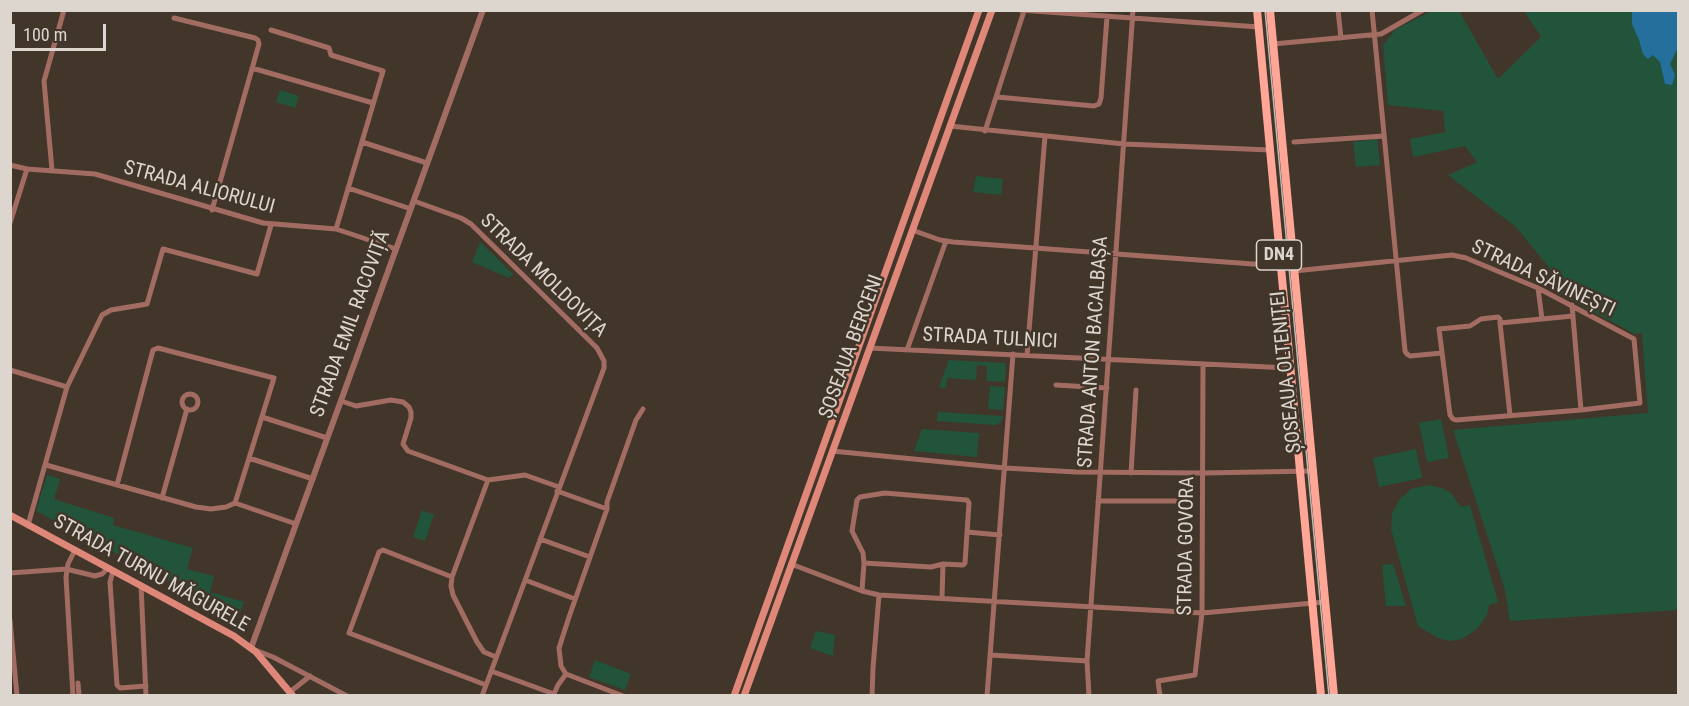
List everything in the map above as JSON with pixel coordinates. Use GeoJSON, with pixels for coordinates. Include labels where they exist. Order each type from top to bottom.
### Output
{"type":"FeatureCollection","features":[{"type":"Feature","properties":{"kind":"main road","name":"ȘOSEAUA BERCENI"},"geometry":{"type":"LineString","coordinates":[[734,696],[979,10]]}},
{"type":"Feature","properties":{"kind":"main road","name":"ȘOSEAUA BERCENI"},"geometry":{"type":"LineString","coordinates":[[744,696],[992,10]]}},
{"type":"Feature","properties":{"kind":"main road","name":"ȘOSEAUA OLTENIȚEI"},"geometry":{"type":"LineString","coordinates":[[1257,10],[1321,696]]}},
{"type":"Feature","properties":{"kind":"main road","name":"ȘOSEAUA OLTENIȚEI"},"geometry":{"type":"LineString","coordinates":[[1270,10],[1334,696]]}},
{"type":"Feature","properties":{"kind":"main road"},"geometry":{"type":"LineString","coordinates":[[929,150],[940,154]]}},
{"type":"Feature","properties":{"kind":"main road"},"geometry":{"type":"LineString","coordinates":[[891,258],[901,262]]}},
{"type":"Feature","properties":{"kind":"main road"},"geometry":{"type":"LineString","coordinates":[[805,498],[814,501]]}},
{"type":"Feature","properties":{"kind":"main road","name":"STRADA TURNU MĂGURELE"},"geometry":{"type":"LineString","coordinates":[[10,516],[221,628],[251,648],[291,694]]}},
{"type":"Feature","properties":{"kind":"street"},"geometry":{"type":"LineString","coordinates":[[52,170],[44,81],[64,10]]}},
{"type":"Feature","properties":{"kind":"street","name":"STRADA EMIL RACOVIȚĂ"},"geometry":{"type":"LineString","coordinates":[[251,648],[483,10]]}},
{"type":"Feature","properties":{"kind":"street","name":"STRADA ANTON BACALBAȘA"},"geometry":{"type":"LineString","coordinates":[[1089,696],[1087,662],[1134,10]]}},
{"type":"Feature","properties":{"kind":"street"},"geometry":{"type":"LineString","coordinates":[[1338,10],[1341,38]]}},
{"type":"Feature","properties":{"kind":"street"},"geometry":{"type":"LineString","coordinates":[[1372,10],[1407,354],[1410,356],[1442,352],[1451,417],[1456,420],[1581,410],[1572,305]]}},
{"type":"Feature","properties":{"kind":"street"},"geometry":{"type":"LineString","coordinates":[[1273,44],[1374,35],[1387,32],[1423,10]]}},
{"type":"Feature","properties":{"kind":"street"},"geometry":{"type":"LineString","coordinates":[[985,130],[1022,11],[1258,27]]}},
{"type":"Feature","properties":{"kind":"street"},"geometry":{"type":"LineString","coordinates":[[997,97],[1094,106],[1099,104],[1107,17]]}},
{"type":"Feature","properties":{"kind":"street"},"geometry":{"type":"LineString","coordinates":[[174,18],[255,38],[259,44],[212,210]]}},
{"type":"Feature","properties":{"kind":"street"},"geometry":{"type":"LineString","coordinates":[[271,30],[329,48],[331,55],[383,71],[336,229]]}},
{"type":"Feature","properties":{"kind":"street"},"geometry":{"type":"LineString","coordinates":[[252,68],[373,103]]}},
{"type":"Feature","properties":{"kind":"street"},"geometry":{"type":"LineString","coordinates":[[950,126],[1124,144],[1270,150]]}},
{"type":"Feature","properties":{"kind":"street"},"geometry":{"type":"LineString","coordinates":[[1027,355],[1046,136]]}},
{"type":"Feature","properties":{"kind":"street"},"geometry":{"type":"LineString","coordinates":[[1294,142],[1384,136]]}},
{"type":"Feature","properties":{"kind":"street"},"geometry":{"type":"LineString","coordinates":[[362,142],[427,163]]}},
{"type":"Feature","properties":{"kind":"street","name":"STRADA ALIORULUI"},"geometry":{"type":"LineString","coordinates":[[10,165],[27,169],[95,174],[212,210],[272,225],[336,229],[396,249]]}},
{"type":"Feature","properties":{"kind":"street"},"geometry":{"type":"LineString","coordinates":[[10,223],[27,169]]}},
{"type":"Feature","properties":{"kind":"street"},"geometry":{"type":"LineString","coordinates":[[348,188],[411,209]]}},
{"type":"Feature","properties":{"kind":"street","name":"STRADA MOLDOVIȚA"},"geometry":{"type":"LineString","coordinates":[[414,201],[468,222],[597,348],[603,357],[604,368],[482,696]]}},
{"type":"Feature","properties":{"kind":"street"},"geometry":{"type":"LineString","coordinates":[[28,525],[67,387],[102,315],[111,310],[147,304],[163,249],[257,274],[272,225]]}},
{"type":"Feature","properties":{"kind":"street"},"geometry":{"type":"LineString","coordinates":[[912,230],[946,241],[1281,266]]}},
{"type":"Feature","properties":{"kind":"street"},"geometry":{"type":"LineString","coordinates":[[907,350],[946,241]]}},
{"type":"Feature","properties":{"kind":"street","name":"STRADA SĂVINEȘTI"},"geometry":{"type":"LineString","coordinates":[[1294,271],[1452,255],[1461,256],[1538,288],[1634,339],[1639,405],[1581,410]]}},
{"type":"Feature","properties":{"kind":"street"},"geometry":{"type":"LineString","coordinates":[[1538,288],[1542,319]]}},
{"type":"Feature","properties":{"kind":"street","name":"STRADA SĂVINEȘTI"},"geometry":{"type":"LineString","coordinates":[[1442,352],[1439,329],[1470,326],[1481,319],[1498,317],[1500,323],[1573,316]]}},
{"type":"Feature","properties":{"kind":"street"},"geometry":{"type":"LineString","coordinates":[[1500,323],[1510,415]]}},
{"type":"Feature","properties":{"kind":"street"},"geometry":{"type":"LineString","coordinates":[[117,485],[155,349],[158,348],[274,378],[235,503]]}},
{"type":"Feature","properties":{"kind":"street","name":"STRADA TULNICI"},"geometry":{"type":"LineString","coordinates":[[869,348],[1289,368]]}},
{"type":"Feature","properties":{"kind":"street"},"geometry":{"type":"LineString","coordinates":[[987,696],[1013,354]]}},
{"type":"Feature","properties":{"kind":"street","name":"STRADA GOVORA"},"geometry":{"type":"LineString","coordinates":[[1160,696],[1158,681],[1195,675],[1202,613],[1203,364]]}},
{"type":"Feature","properties":{"kind":"street"},"geometry":{"type":"LineString","coordinates":[[10,370],[67,387]]}},
{"type":"Feature","properties":{"kind":"street"},"geometry":{"type":"LineString","coordinates":[[1056,386],[1107,388]]}},
{"type":"Feature","properties":{"kind":"street"},"geometry":{"type":"LineString","coordinates":[[1131,473],[1136,390]]}},
{"type":"Feature","properties":{"kind":"street"},"geometry":{"type":"LineString","coordinates":[[341,401],[356,406],[392,400],[403,402],[409,407],[411,415],[403,441],[405,450],[488,480],[525,475],[607,509]]}},
{"type":"Feature","properties":{"kind":"street"},"geometry":{"type":"LineString","coordinates":[[162,498],[187,409]]}},
{"type":"Feature","properties":{"kind":"street"},"geometry":{"type":"LineString","coordinates":[[623,696],[566,675],[561,666],[559,651],[607,509],[607,502],[636,420],[643,410]]}},
{"type":"Feature","properties":{"kind":"street"},"geometry":{"type":"LineString","coordinates":[[262,417],[327,438]]}},
{"type":"Feature","properties":{"kind":"street"},"geometry":{"type":"LineString","coordinates":[[832,451],[1005,468],[1100,472],[1314,471]]}},
{"type":"Feature","properties":{"kind":"street"},"geometry":{"type":"LineString","coordinates":[[249,458],[313,479]]}},
{"type":"Feature","properties":{"kind":"street"},"geometry":{"type":"LineString","coordinates":[[46,465],[203,508],[226,507],[235,503],[296,524]]}},
{"type":"Feature","properties":{"kind":"street"},"geometry":{"type":"LineString","coordinates":[[488,480],[451,586],[453,595],[477,642],[484,652],[496,657]]}},
{"type":"Feature","properties":{"kind":"street"},"geometry":{"type":"LineString","coordinates":[[862,591],[863,553],[852,533],[859,497],[885,493],[966,500],[969,503],[963,565],[943,564],[931,567],[864,563]]}},
{"type":"Feature","properties":{"kind":"street"},"geometry":{"type":"LineString","coordinates":[[1098,501],[1178,501]]}},
{"type":"Feature","properties":{"kind":"street"},"geometry":{"type":"LineString","coordinates":[[968,532],[1000,535]]}},
{"type":"Feature","properties":{"kind":"street"},"geometry":{"type":"LineString","coordinates":[[540,539],[590,557]]}},
{"type":"Feature","properties":{"kind":"street"},"geometry":{"type":"LineString","coordinates":[[73,696],[66,569],[75,550]]}},
{"type":"Feature","properties":{"kind":"street"},"geometry":{"type":"LineString","coordinates":[[453,577],[381,550],[349,633],[486,686]]}},
{"type":"Feature","properties":{"kind":"street"},"geometry":{"type":"LineString","coordinates":[[792,564],[862,591],[879,595],[1202,613],[1325,602]]}},
{"type":"Feature","properties":{"kind":"street"},"geometry":{"type":"LineString","coordinates":[[942,598],[943,564]]}},
{"type":"Feature","properties":{"kind":"street"},"geometry":{"type":"LineString","coordinates":[[10,573],[66,569],[95,576],[111,569]]}},
{"type":"Feature","properties":{"kind":"street"},"geometry":{"type":"LineString","coordinates":[[111,569],[117,685],[120,688],[146,686]]}},
{"type":"Feature","properties":{"kind":"street"},"geometry":{"type":"LineString","coordinates":[[525,580],[575,599]]}},
{"type":"Feature","properties":{"kind":"street"},"geometry":{"type":"LineString","coordinates":[[141,585],[146,696]]}},
{"type":"Feature","properties":{"kind":"street"},"geometry":{"type":"LineString","coordinates":[[872,696],[879,595]]}},
{"type":"Feature","properties":{"kind":"street"},"geometry":{"type":"LineString","coordinates":[[10,620],[17,696]]}},
{"type":"Feature","properties":{"kind":"street"},"geometry":{"type":"LineString","coordinates":[[251,648],[347,696]]}},
{"type":"Feature","properties":{"kind":"street"},"geometry":{"type":"LineString","coordinates":[[991,655],[1087,662]]}},
{"type":"Feature","properties":{"kind":"street"},"geometry":{"type":"LineString","coordinates":[[491,671],[554,695],[566,675]]}},
{"type":"Feature","properties":{"kind":"street"},"geometry":{"type":"LineString","coordinates":[[291,694],[310,676]]}},
{"type":"Feature","properties":{"kind":"street"},"geometry":{"type":"LineString","coordinates":[[78,683],[79,696]]}},
{"type":"Feature","properties":{"kind":"green space"},"geometry":{"type":"Polygon","coordinates":[[[1431,11],[1459,11],[1498,79],[1541,37],[1524,11],[1678,11],[1678,610],[1510,621],[1505,590],[1453,430],[1648,413],[1642,333],[1635,334],[1560,294],[1563,285],[1516,227],[1448,175],[1477,162],[1465,146],[1413,157],[1410,139],[1445,132],[1443,111],[1388,105],[1383,45],[1395,30],[1431,11]]]}},
{"type":"Feature","properties":{"kind":"green space"},"geometry":{"type":"Polygon","coordinates":[[[280,90],[299,96],[295,108],[276,102],[280,90]]]}},
{"type":"Feature","properties":{"kind":"green space"},"geometry":{"type":"Polygon","coordinates":[[[1377,139],[1380,165],[1356,167],[1353,142],[1377,139]]]}},
{"type":"Feature","properties":{"kind":"green space"},"geometry":{"type":"Polygon","coordinates":[[[976,176],[1003,179],[1001,195],[973,192],[976,176]]]}},
{"type":"Feature","properties":{"kind":"green space"},"geometry":{"type":"Polygon","coordinates":[[[480,242],[513,274],[509,278],[472,262],[480,242]]]}},
{"type":"Feature","properties":{"kind":"green space"},"geometry":{"type":"Polygon","coordinates":[[[949,360],[1006,363],[1005,382],[986,381],[987,366],[977,365],[976,380],[947,378],[946,388],[939,387],[949,360]]]}},
{"type":"Feature","properties":{"kind":"green space"},"geometry":{"type":"Polygon","coordinates":[[[990,386],[1005,387],[1003,410],[988,409],[990,386]]]}},
{"type":"Feature","properties":{"kind":"green space"},"geometry":{"type":"Polygon","coordinates":[[[938,412],[1003,416],[1001,422],[996,425],[937,421],[938,412]]]}},
{"type":"Feature","properties":{"kind":"green space"},"geometry":{"type":"Polygon","coordinates":[[[1441,419],[1449,458],[1427,462],[1419,423],[1441,419]]]}},
{"type":"Feature","properties":{"kind":"green space"},"geometry":{"type":"Polygon","coordinates":[[[922,429],[979,433],[977,457],[914,451],[922,429]]]}},
{"type":"Feature","properties":{"kind":"green space"},"geometry":{"type":"Polygon","coordinates":[[[1416,449],[1422,478],[1379,487],[1373,458],[1416,449]]]}},
{"type":"Feature","properties":{"kind":"green space"},"geometry":{"type":"Polygon","coordinates":[[[47,475],[60,479],[54,499],[114,518],[113,525],[193,548],[187,569],[214,576],[210,592],[244,602],[238,618],[36,511],[47,475]]]}},
{"type":"Feature","properties":{"kind":"green space"},"geometry":{"type":"Polygon","coordinates":[[[1428,485],[1451,493],[1461,507],[1470,505],[1498,602],[1489,605],[1487,615],[1477,629],[1462,639],[1450,641],[1438,638],[1418,626],[1391,529],[1392,514],[1399,500],[1411,489],[1428,485]]]}},
{"type":"Feature","properties":{"kind":"green space"},"geometry":{"type":"Polygon","coordinates":[[[422,510],[434,515],[425,541],[413,537],[422,510]]]}},
{"type":"Feature","properties":{"kind":"green space"},"geometry":{"type":"Polygon","coordinates":[[[1393,564],[1406,606],[1386,606],[1382,565],[1393,564]]]}},
{"type":"Feature","properties":{"kind":"green space"},"geometry":{"type":"Polygon","coordinates":[[[816,631],[835,635],[833,656],[810,648],[816,631]]]}},
{"type":"Feature","properties":{"kind":"green space"},"geometry":{"type":"Polygon","coordinates":[[[595,660],[631,674],[625,690],[589,677],[595,660]]]}},
{"type":"Feature","properties":{"kind":"water"},"geometry":{"type":"Polygon","coordinates":[[[1632,11],[1678,11],[1678,47],[1670,64],[1675,75],[1672,85],[1665,84],[1660,62],[1653,55],[1648,59],[1643,54],[1632,24],[1632,11]]]}},
{"type":"Feature","properties":{"kind":"tram line"},"geometry":{"type":"LineString","coordinates":[[1265,10],[1329,696]]}}]}
